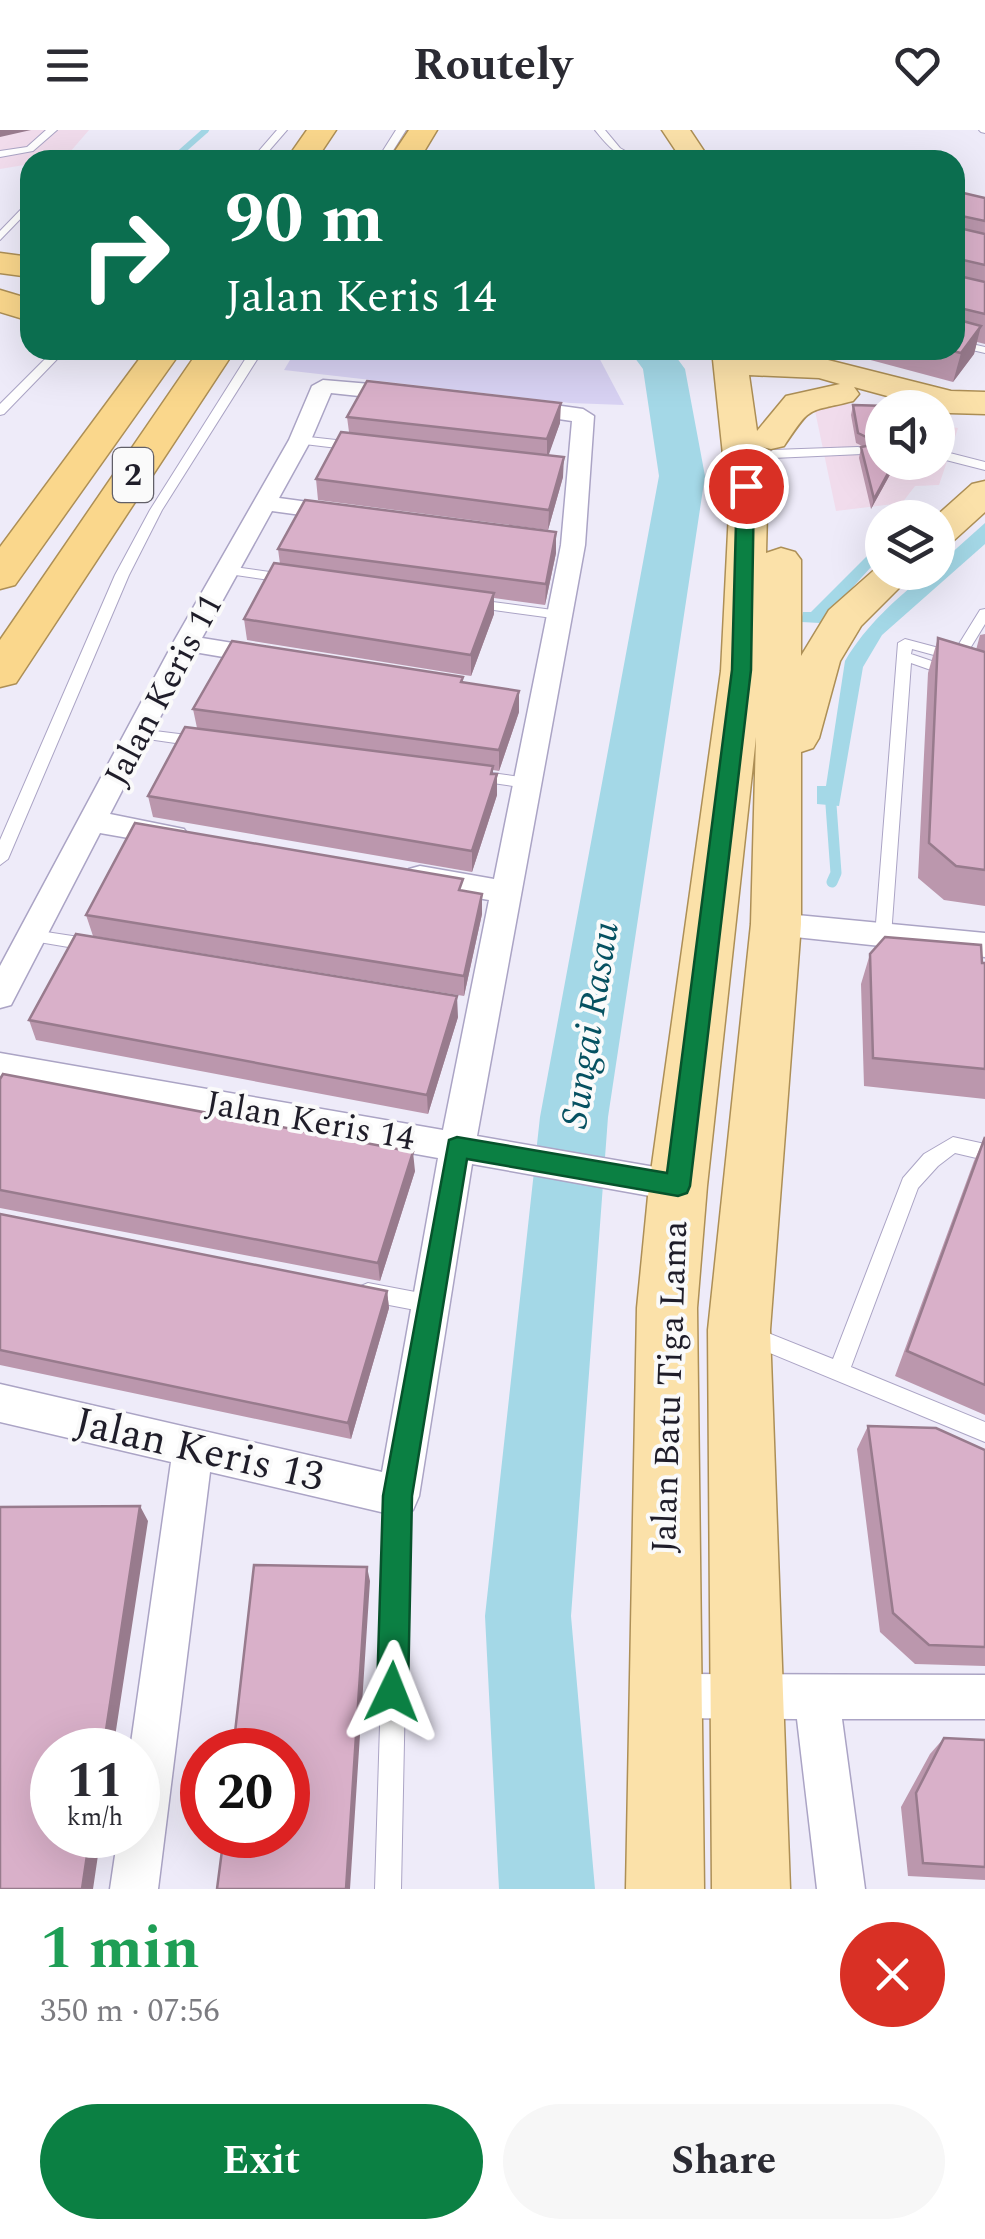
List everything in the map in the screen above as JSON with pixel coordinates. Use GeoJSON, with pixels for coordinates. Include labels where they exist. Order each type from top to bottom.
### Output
{"type":"FeatureCollection","features":[{"type":"Feature","properties":{"kind":"highway","name":"2"},"geometry":{"type":"LineString","coordinates":[[0,576],[157,360]]}},
{"type":"Feature","properties":{"kind":"highway","name":"2"},"geometry":{"type":"LineString","coordinates":[[0,673],[210,360]]}},
{"type":"Feature","properties":{"kind":"main road"},"geometry":{"type":"LineString","coordinates":[[752,362],[865,392]]}},
{"type":"Feature","properties":{"kind":"main road","name":"Jalan Batu Tiga Lama"},"geometry":{"type":"LineString","coordinates":[[752,362],[772,446],[781,542],[776,924],[739,1330],[752,1889]]}},
{"type":"Feature","properties":{"kind":"main road","name":"Jalan Batu Tiga Lama"},"geometry":{"type":"LineString","coordinates":[[665,1889],[667,1308],[678,1186],[742,670],[752,362]]}},
{"type":"Feature","properties":{"kind":"main road"},"geometry":{"type":"LineString","coordinates":[[772,446],[792,405],[831,381]]}},
{"type":"Feature","properties":{"kind":"main road"},"geometry":{"type":"LineString","coordinates":[[955,402],[985,404]]}},
{"type":"Feature","properties":{"kind":"main road"},"geometry":{"type":"LineString","coordinates":[[955,416],[985,423]]}},
{"type":"Feature","properties":{"kind":"main road"},"geometry":{"type":"LineString","coordinates":[[955,519],[985,492]]}},
{"type":"Feature","properties":{"kind":"main road"},"geometry":{"type":"LineString","coordinates":[[778,802],[820,661],[844,619],[875,590]]}},
{"type":"Feature","properties":{"kind":"street","name":"Jalan Keris 11"},"geometry":{"type":"LineString","coordinates":[[0,996],[186,643],[300,440],[325,385],[423,396]]}},
{"type":"Feature","properties":{"kind":"street"},"geometry":{"type":"LineString","coordinates":[[398,1496],[457,1147],[474,1009],[506,892],[528,783],[534,698],[560,616],[569,470],[584,420],[580,414],[502,405]]}},
{"type":"Feature","properties":{"kind":"street"},"geometry":{"type":"LineString","coordinates":[[265,503],[362,516]]}},
{"type":"Feature","properties":{"kind":"street"},"geometry":{"type":"LineString","coordinates":[[186,643],[300,661]]}},
{"type":"Feature","properties":{"kind":"street"},"geometry":{"type":"LineString","coordinates":[[95,822],[212,842]]}},
{"type":"Feature","properties":{"kind":"street"},"geometry":{"type":"LineString","coordinates":[[388,872],[506,892]]}},
{"type":"Feature","properties":{"kind":"street"},"geometry":{"type":"LineString","coordinates":[[776,924],[985,946]]}},
{"type":"Feature","properties":{"kind":"street","name":"Jalan Keris 14"},"geometry":{"type":"LineString","coordinates":[[0,1066],[678,1186]]}},
{"type":"Feature","properties":{"kind":"street","name":"Jalan Keris 13"},"geometry":{"type":"LineString","coordinates":[[0,1404],[398,1496]]}},
{"type":"Feature","properties":{"kind":"street"},"geometry":{"type":"LineString","coordinates":[[134,1889],[194,1448]]}},
{"type":"Feature","properties":{"kind":"street"},"geometry":{"type":"LineString","coordinates":[[663,1696],[985,1697]]}},
{"type":"Feature","properties":{"kind":"street"},"geometry":{"type":"LineString","coordinates":[[817,1696],[841,1889]]}},
{"type":"Feature","properties":{"kind":"lane"},"geometry":{"type":"LineString","coordinates":[[0,154],[30,148],[52,130]]}},
{"type":"Feature","properties":{"kind":"lane"},"geometry":{"type":"LineString","coordinates":[[265,150],[282,130]]}},
{"type":"Feature","properties":{"kind":"lane"},"geometry":{"type":"LineString","coordinates":[[600,130],[617,150]]}},
{"type":"Feature","properties":{"kind":"lane"},"geometry":{"type":"LineString","coordinates":[[0,237],[20,214]]}},
{"type":"Feature","properties":{"kind":"lane"},"geometry":{"type":"LineString","coordinates":[[0,410],[50,360]]}},
{"type":"Feature","properties":{"kind":"lane"},"geometry":{"type":"LineString","coordinates":[[0,859],[122,575],[156,510],[252,360]]}},
{"type":"Feature","properties":{"kind":"lane"},"geometry":{"type":"LineString","coordinates":[[300,440],[374,448]]}},
{"type":"Feature","properties":{"kind":"lane"},"geometry":{"type":"LineString","coordinates":[[772,446],[858,451]]}},
{"type":"Feature","properties":{"kind":"lane"},"geometry":{"type":"LineString","coordinates":[[955,458],[985,466]]}},
{"type":"Feature","properties":{"kind":"lane"},"geometry":{"type":"LineString","coordinates":[[227,570],[305,581]]}},
{"type":"Feature","properties":{"kind":"lane"},"geometry":{"type":"LineString","coordinates":[[462,602],[560,616]]}},
{"type":"Feature","properties":{"kind":"lane"},"geometry":{"type":"LineString","coordinates":[[958,656],[985,613]]}},
{"type":"Feature","properties":{"kind":"lane"},"geometry":{"type":"LineString","coordinates":[[883,936],[905,643],[985,665]]}},
{"type":"Feature","properties":{"kind":"lane"},"geometry":{"type":"LineString","coordinates":[[903,656],[985,684]]}},
{"type":"Feature","properties":{"kind":"lane"},"geometry":{"type":"LineString","coordinates":[[139,734],[216,744]]}},
{"type":"Feature","properties":{"kind":"lane"},"geometry":{"type":"LineString","coordinates":[[450,773],[528,783]]}},
{"type":"Feature","properties":{"kind":"lane"},"geometry":{"type":"LineString","coordinates":[[33,936],[111,948]]}},
{"type":"Feature","properties":{"kind":"lane"},"geometry":{"type":"LineString","coordinates":[[839,1371],[910,1184],[931,1160],[953,1145],[985,1152]]}},
{"type":"Feature","properties":{"kind":"lane"},"geometry":{"type":"LineString","coordinates":[[352,1288],[430,1304]]}},
{"type":"Feature","properties":{"kind":"lane"},"geometry":{"type":"LineString","coordinates":[[739,1330],[985,1432]]}},
{"type":"Feature","properties":{"kind":"lane"},"geometry":{"type":"LineString","coordinates":[[388,1889],[398,1496]]}},
{"type":"Feature","properties":{"kind":"shaded area"},"geometry":{"type":"Polygon","coordinates":[[[0,130],[89,130],[72,150],[20,150],[20,166],[0,169],[0,130]]]}},
{"type":"Feature","properties":{"kind":"shaded area"},"geometry":{"type":"Polygon","coordinates":[[[290,360],[600,360],[624,405],[570,403],[284,370],[290,360]]]}},
{"type":"Feature","properties":{"kind":"shaded area"},"geometry":{"type":"Polygon","coordinates":[[[837,402],[865,407],[865,480],[941,480],[939,485],[915,486],[904,500],[865,500],[865,507],[836,511],[814,406],[837,402]]]}},
{"type":"Feature","properties":{"kind":"water"},"geometry":{"type":"Polygon","coordinates":[[[985,523],[985,544],[955,571],[955,550],[985,523]]]}},
{"type":"Feature","properties":{"kind":"water"},"geometry":{"type":"Polygon","coordinates":[[[865,558],[865,574],[820,623],[801,622],[803,612],[811,612],[865,558]]]}},
{"type":"Feature","properties":{"kind":"water"},"geometry":{"type":"Polygon","coordinates":[[[933,590],[882,635],[863,667],[839,806],[817,804],[817,786],[826,786],[845,661],[862,636],[905,592],[933,590]]]}},
{"type":"Feature","properties":{"kind":"building"},"geometry":{"type":"Polygon","coordinates":[[[965,193],[985,198],[985,221],[965,217],[965,193]]]}},
{"type":"Feature","properties":{"kind":"building"},"geometry":{"type":"Polygon","coordinates":[[[965,229],[985,234],[985,265],[965,260],[965,229]]]}},
{"type":"Feature","properties":{"kind":"building"},"geometry":{"type":"Polygon","coordinates":[[[965,277],[985,282],[985,314],[965,309],[965,277]]]}},
{"type":"Feature","properties":{"kind":"building"},"geometry":{"type":"Polygon","coordinates":[[[965,322],[981,326],[965,348],[965,322]]]}},
{"type":"Feature","properties":{"kind":"building"},"geometry":{"type":"Polygon","coordinates":[[[367,381],[561,403],[547,439],[347,417],[367,381]]]}},
{"type":"Feature","properties":{"kind":"building"},"geometry":{"type":"Polygon","coordinates":[[[853,405],[865,405],[865,436],[858,433],[853,405]]]}},
{"type":"Feature","properties":{"kind":"building"},"geometry":{"type":"Polygon","coordinates":[[[341,432],[564,457],[549,510],[316,479],[341,432]]]}},
{"type":"Feature","properties":{"kind":"building"},"geometry":{"type":"Polygon","coordinates":[[[869,480],[884,480],[874,499],[869,480]]]}},
{"type":"Feature","properties":{"kind":"building"},"geometry":{"type":"Polygon","coordinates":[[[305,500],[556,532],[546,584],[278,549],[305,500]]]}},
{"type":"Feature","properties":{"kind":"building"},"geometry":{"type":"Polygon","coordinates":[[[274,563],[494,593],[471,655],[244,619],[274,563]]]}},
{"type":"Feature","properties":{"kind":"building"},"geometry":{"type":"Polygon","coordinates":[[[938,638],[985,652],[985,870],[956,866],[929,843],[938,638]]]}},
{"type":"Feature","properties":{"kind":"building"},"geometry":{"type":"Polygon","coordinates":[[[232,641],[463,677],[461,682],[519,691],[499,750],[193,709],[232,641]]]}},
{"type":"Feature","properties":{"kind":"building"},"geometry":{"type":"Polygon","coordinates":[[[185,727],[493,766],[491,774],[497,774],[472,851],[148,796],[185,727]]]}},
{"type":"Feature","properties":{"kind":"building"},"geometry":{"type":"Polygon","coordinates":[[[135,823],[463,879],[459,890],[482,894],[464,976],[86,915],[135,823]]]}},
{"type":"Feature","properties":{"kind":"building"},"geometry":{"type":"Polygon","coordinates":[[[76,934],[457,996],[427,1095],[29,1020],[76,934]]]}},
{"type":"Feature","properties":{"kind":"building"},"geometry":{"type":"Polygon","coordinates":[[[885,937],[981,945],[985,963],[985,1069],[873,1058],[870,954],[885,937]]]}},
{"type":"Feature","properties":{"kind":"building"},"geometry":{"type":"Polygon","coordinates":[[[3,1074],[413,1152],[378,1263],[0,1190],[3,1074]]]}},
{"type":"Feature","properties":{"kind":"building"},"geometry":{"type":"Polygon","coordinates":[[[985,1137],[985,1385],[907,1351],[985,1137]]]}},
{"type":"Feature","properties":{"kind":"building"},"geometry":{"type":"Polygon","coordinates":[[[0,1214],[387,1291],[348,1423],[0,1350],[0,1214]]]}},
{"type":"Feature","properties":{"kind":"building"},"geometry":{"type":"Polygon","coordinates":[[[868,1426],[936,1428],[985,1450],[985,1647],[929,1645],[893,1613],[868,1426]]]}},
{"type":"Feature","properties":{"kind":"building"},"geometry":{"type":"Polygon","coordinates":[[[140,1506],[106,1728],[30,1728],[30,1858],[87,1858],[82,1889],[0,1889],[0,1507],[140,1506]]]}},
{"type":"Feature","properties":{"kind":"building"},"geometry":{"type":"Polygon","coordinates":[[[254,1565],[367,1567],[346,1889],[217,1889],[221,1858],[310,1858],[310,1728],[235,1728],[254,1565]]]}},
{"type":"Feature","properties":{"kind":"building"},"geometry":{"type":"Polygon","coordinates":[[[944,1738],[985,1740],[985,1867],[923,1863],[916,1793],[944,1738]]]}},
{"type":"Feature","properties":{"kind":"waterway"},"geometry":{"type":"LineString","coordinates":[[183,150],[206,130]]}},
{"type":"Feature","properties":{"kind":"waterway","name":"Sungai Rasau"},"geometry":{"type":"LineString","coordinates":[[547,1889],[528,1616],[574,1117],[682,476],[664,369],[657,360]]}},
{"type":"Feature","properties":{"kind":"waterway"},"geometry":{"type":"LineString","coordinates":[[831,805],[836,873],[832,882]]}},
{"type":"Feature","properties":{"kind":"route"},"geometry":{"type":"LineString","coordinates":[[392,1692],[398,1496],[457,1147],[678,1186],[742,670],[746,486]]}}]}
